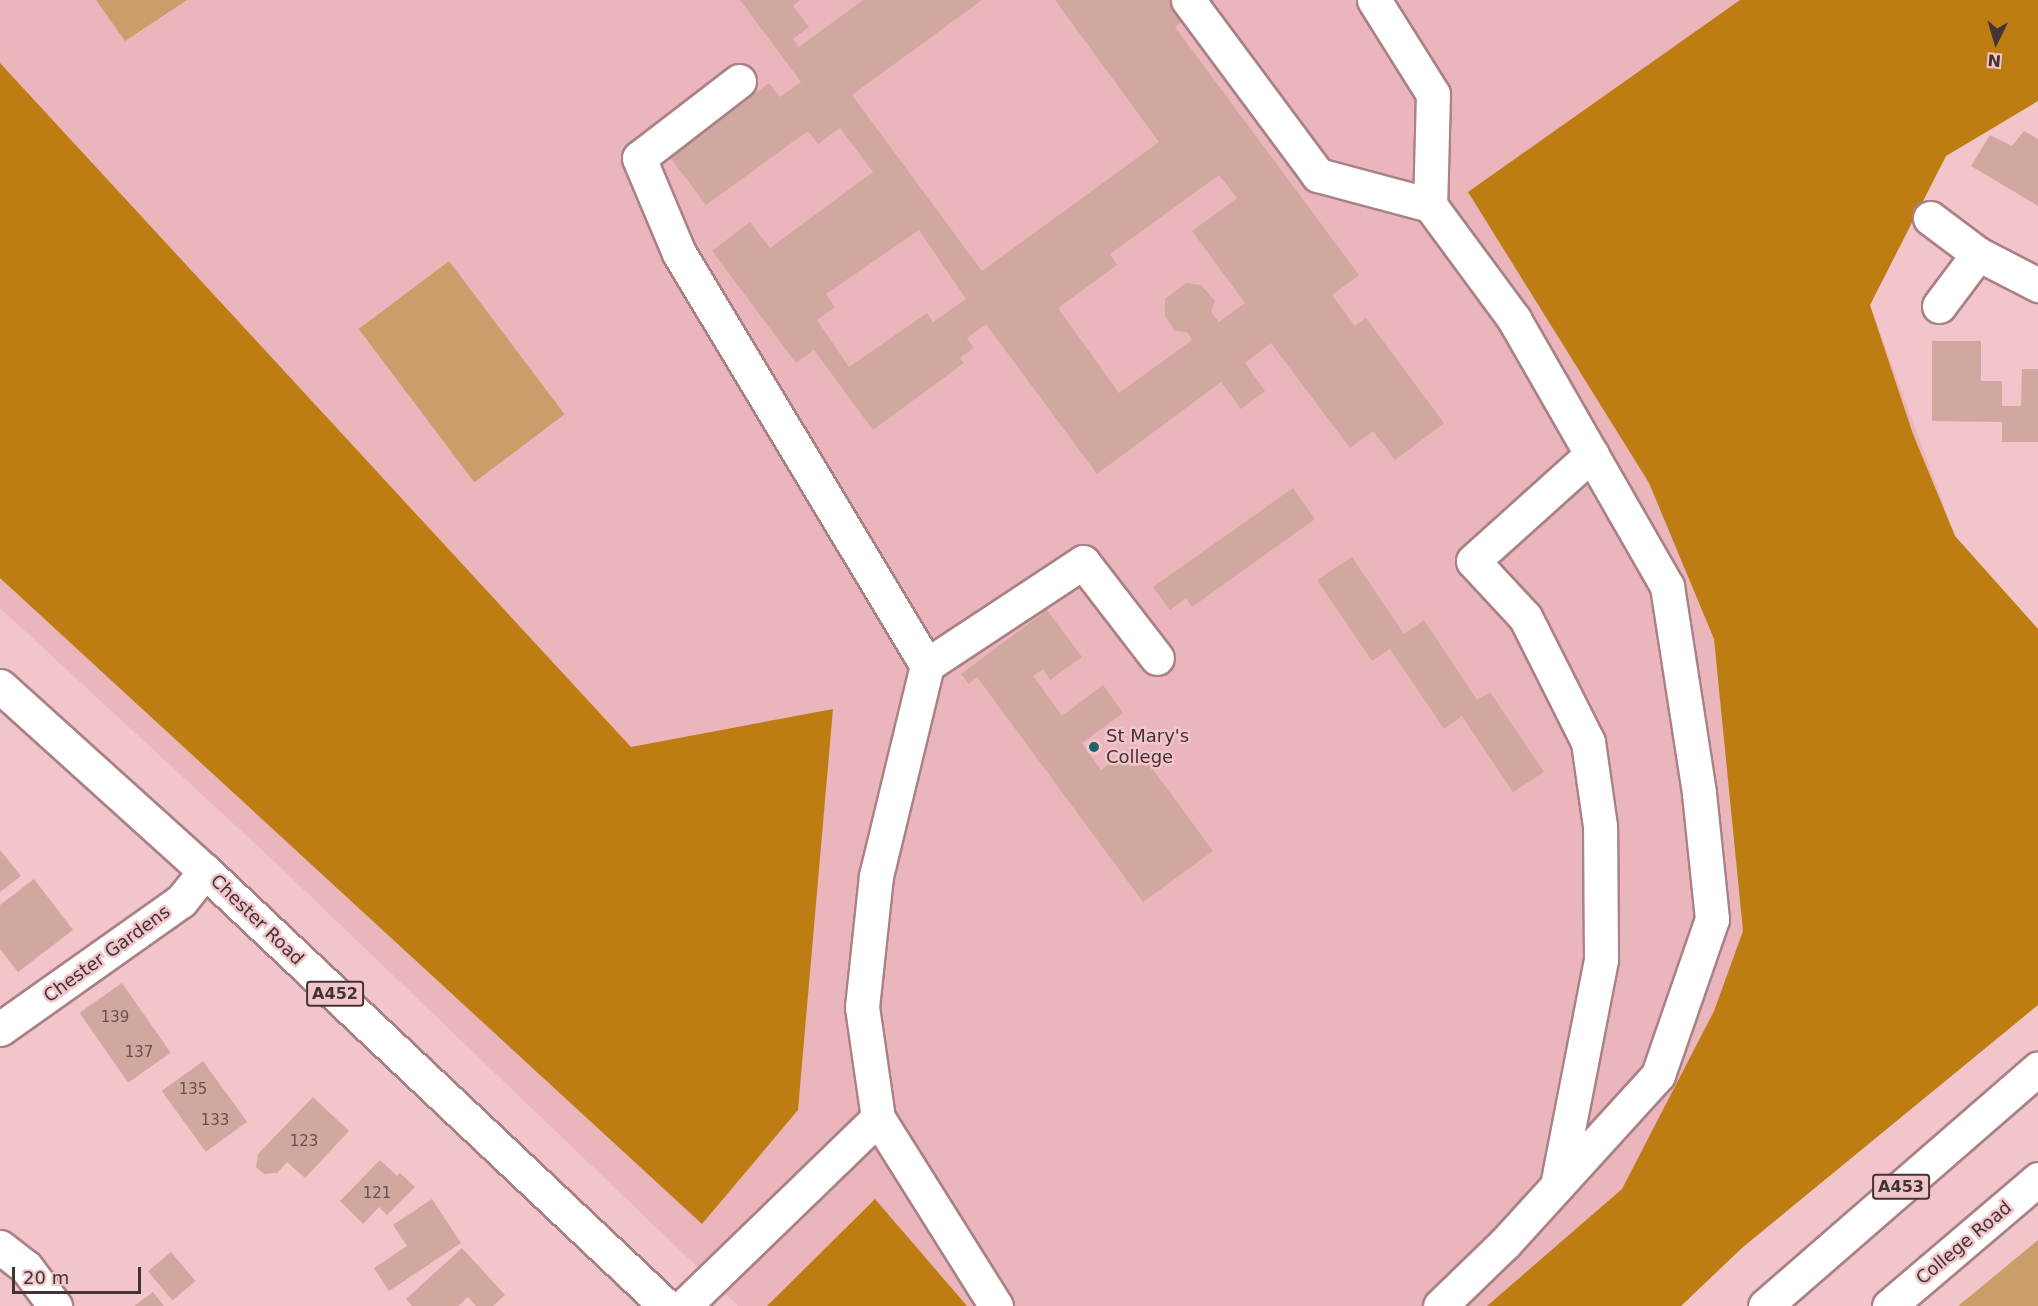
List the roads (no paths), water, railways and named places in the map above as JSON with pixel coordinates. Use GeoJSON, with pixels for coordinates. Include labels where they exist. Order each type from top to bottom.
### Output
{"type":"FeatureCollection","features":[{"type":"Feature","properties":{"kind":"main road"},"geometry":{"type":"LineString","coordinates":[[1188,0],[1318,175],[1430,205]]}},
{"type":"Feature","properties":{"kind":"main road"},"geometry":{"type":"LineString","coordinates":[[1374,0],[1433,94],[1430,205],[1514,319],[1667,586],[1699,793],[1712,919],[1658,1075],[1504,1244],[1440,1306]]}},
{"type":"Feature","properties":{"kind":"main road"},"geometry":{"type":"LineString","coordinates":[[739,81],[639,158],[679,253],[927,665]]}},
{"type":"Feature","properties":{"kind":"main road"},"geometry":{"type":"LineString","coordinates":[[1930,218],[1978,254],[2038,285]]}},
{"type":"Feature","properties":{"kind":"main road"},"geometry":{"type":"LineString","coordinates":[[1939,306],[1978,254]]}},
{"type":"Feature","properties":{"kind":"main road"},"geometry":{"type":"LineString","coordinates":[[1557,1186],[1601,959],[1600,826],[1588,742],[1525,617],[1473,561],[1592,454]]}},
{"type":"Feature","properties":{"kind":"main road"},"geometry":{"type":"LineString","coordinates":[[996,1306],[878,1118],[862,1007],[876,876],[927,665],[1083,562],[1157,658]]}},
{"type":"Feature","properties":{"kind":"main road","name":"Chester Road"},"geometry":{"type":"LineString","coordinates":[[0,686],[205,871],[666,1306]]}},
{"type":"Feature","properties":{"kind":"main road","name":"Chester Gardens"},"geometry":{"type":"LineString","coordinates":[[0,1029],[181,901],[205,871]]}},
{"type":"Feature","properties":{"kind":"main road","name":"A453"},"geometry":{"type":"LineString","coordinates":[[1765,1306],[2038,1069]]}},
{"type":"Feature","properties":{"kind":"main road"},"geometry":{"type":"LineString","coordinates":[[684,1306],[878,1118]]}},
{"type":"Feature","properties":{"kind":"main road","name":"College Road"},"geometry":{"type":"LineString","coordinates":[[1889,1306],[2038,1179]]}},
{"type":"Feature","properties":{"kind":"main road"},"geometry":{"type":"LineString","coordinates":[[0,1247],[26,1267],[55,1306]]}},
{"type":"Feature","properties":{"kind":"place","name":"St Mary's College"},"geometry":{"type":"Point","coordinates":[1094,747]}}]}
